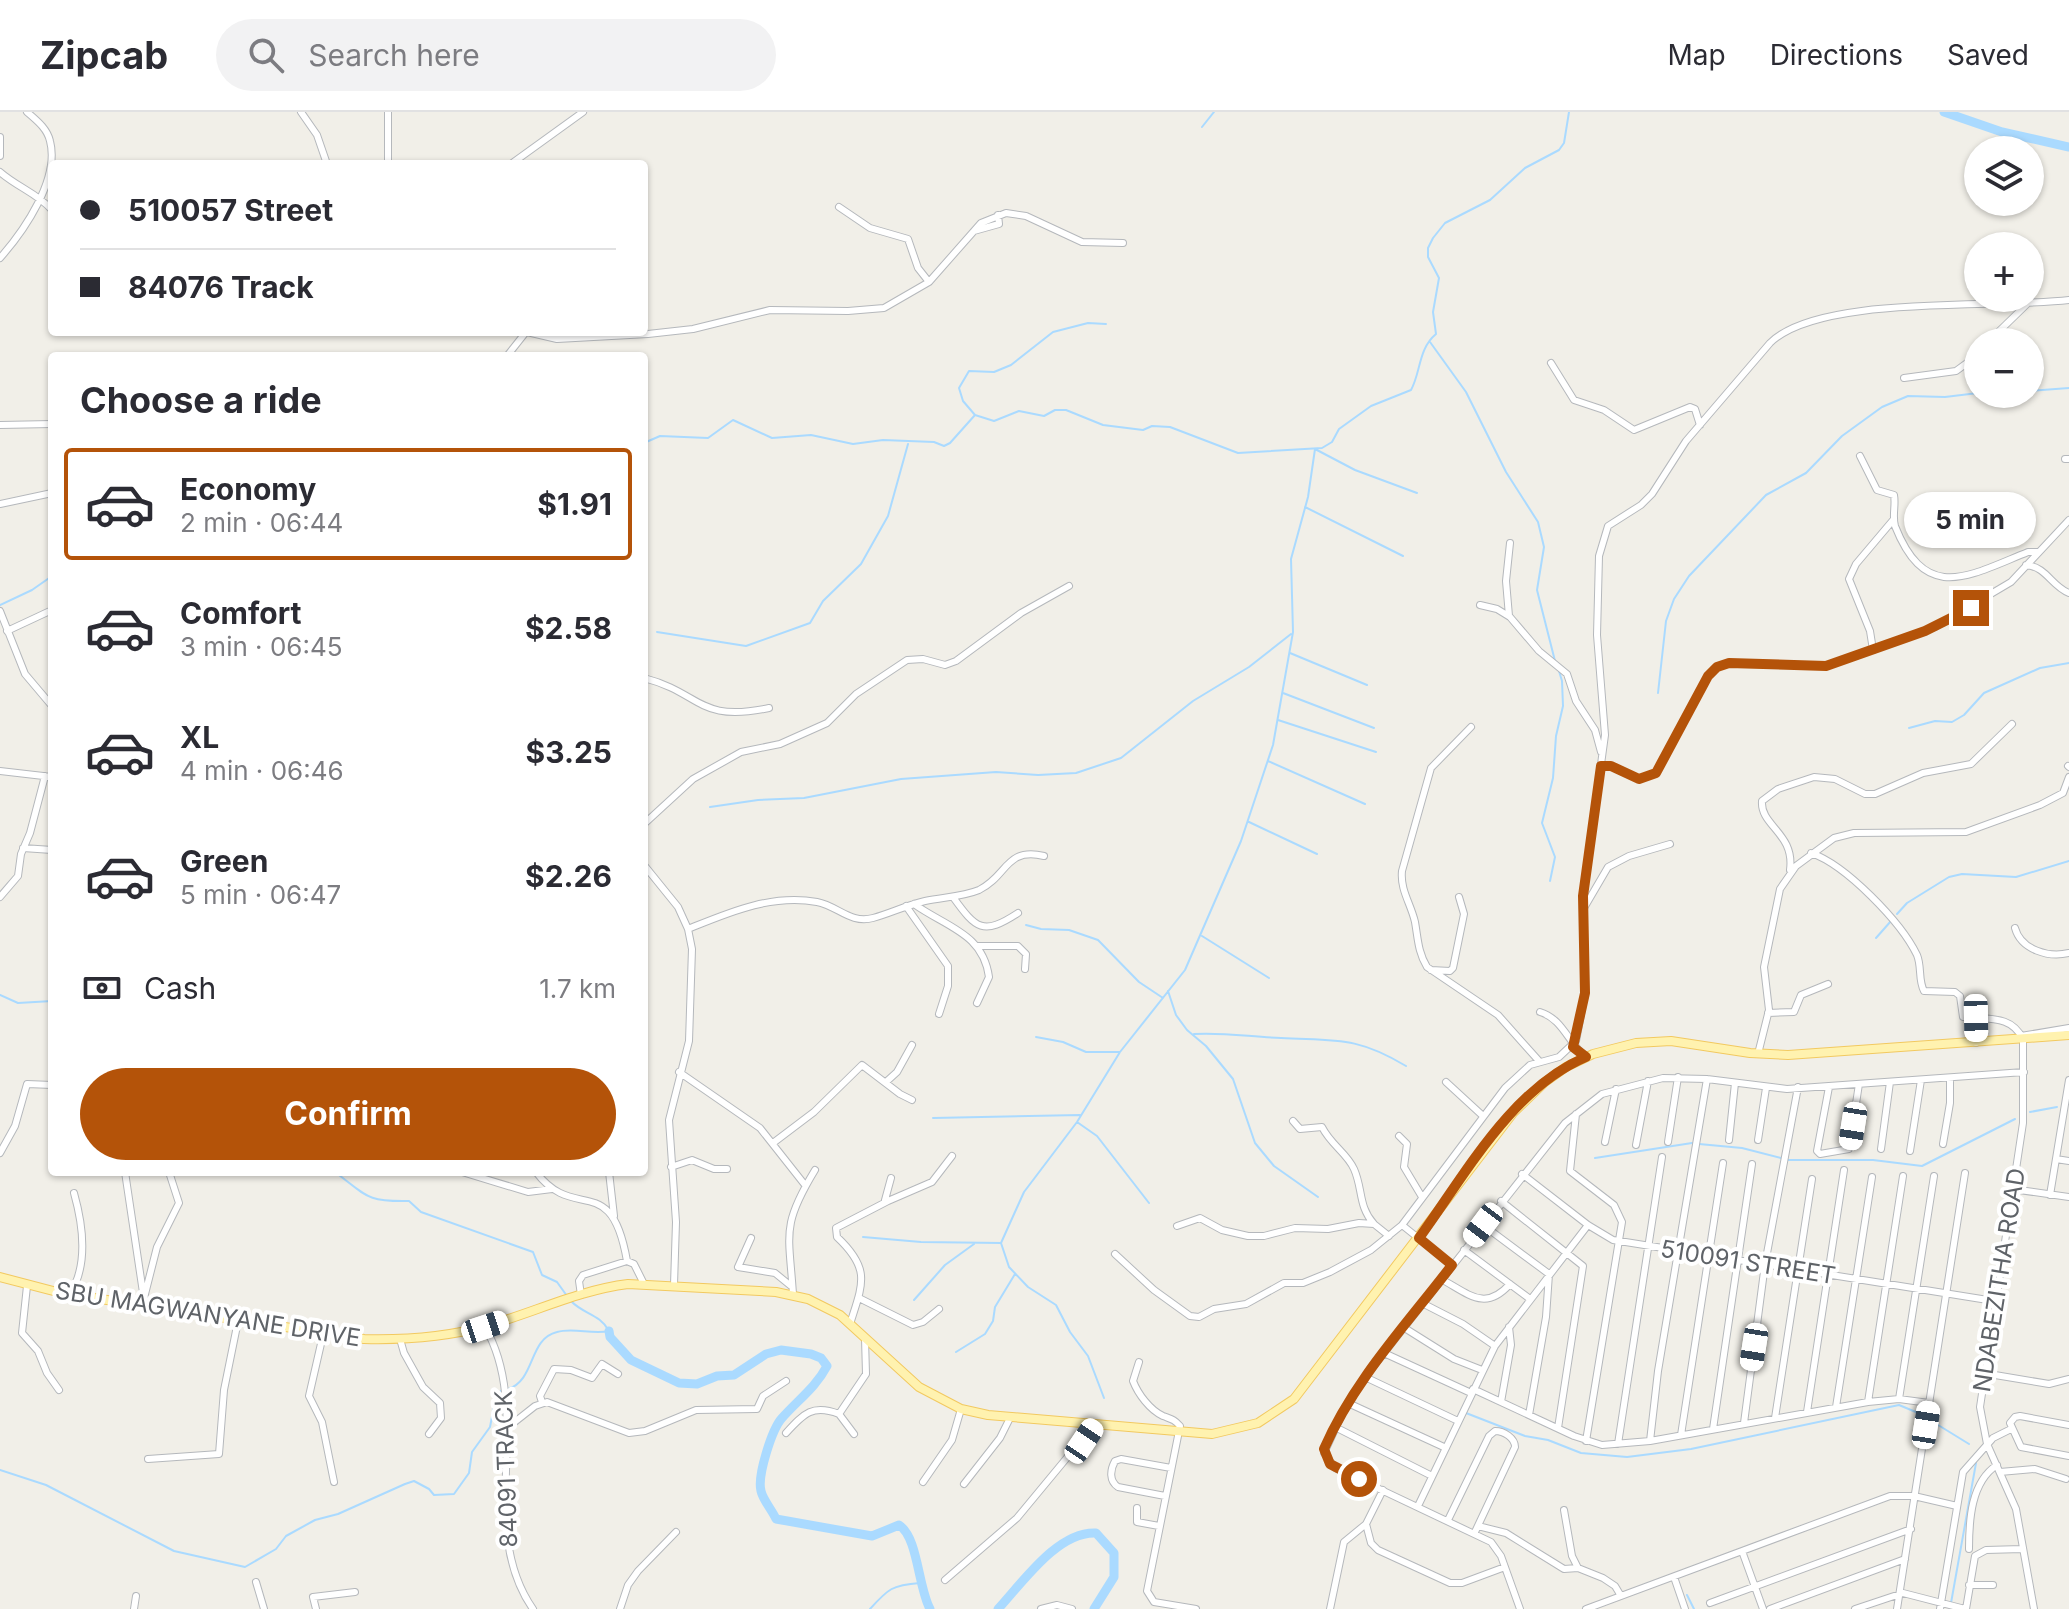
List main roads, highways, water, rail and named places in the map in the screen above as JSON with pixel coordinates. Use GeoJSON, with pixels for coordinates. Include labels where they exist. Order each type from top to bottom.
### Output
{"type":"FeatureCollection","features":[{"type":"Feature","properties":{"kind":"main road","name":"SBU MAGWANYANE DRIVE"},"geometry":{"type":"LineString","coordinates":[[0,1277],[70,1294],[144,1302],[323,1335],[400,1339],[485,1327],[616,1286],[644,1284],[792,1291],[822,1305],[850,1324],[919,1387],[961,1409],[1010,1418],[1212,1434],[1236,1431],[1258,1423],[1285,1407],[1302,1390],[1513,1113],[1545,1082],[1586,1057],[1621,1045],[1671,1041],[1758,1054],[2069,1035]]}},
{"type":"Feature","properties":{"kind":"waterway"},"geometry":{"type":"LineString","coordinates":[[1202,127],[1214,112]]}},
{"type":"Feature","properties":{"kind":"waterway"},"geometry":{"type":"LineString","coordinates":[[648,441],[660,436],[708,438],[733,420],[772,438],[811,435],[853,444],[883,440],[934,442],[944,446],[975,415],[994,421],[1019,411],[1044,416],[1055,410],[1066,410],[1103,425],[1143,430],[1152,426],[1170,427],[1238,453],[1322,448],[1332,442],[1339,429],[1371,406],[1411,390],[1426,347],[1436,334],[1433,312],[1439,278],[1428,257],[1433,238],[1445,223],[1490,200],[1525,168],[1559,150],[1564,143],[1569,112]]}},
{"type":"Feature","properties":{"kind":"waterway"},"geometry":{"type":"LineString","coordinates":[[1944,112],[2002,132],[2069,147]]}},
{"type":"Feature","properties":{"kind":"waterway"},"geometry":{"type":"LineString","coordinates":[[975,415],[963,401],[959,388],[969,371],[994,372],[1011,365],[1053,332],[1088,323],[1106,324]]}},
{"type":"Feature","properties":{"kind":"waterway"},"geometry":{"type":"LineString","coordinates":[[1430,342],[1466,392],[1506,472],[1538,522],[1544,547],[1537,590],[1555,661]]}},
{"type":"Feature","properties":{"kind":"waterway"},"geometry":{"type":"LineString","coordinates":[[2044,390],[2069,388]]}},
{"type":"Feature","properties":{"kind":"waterway"},"geometry":{"type":"LineString","coordinates":[[1658,693],[1666,621],[1674,599],[1689,576],[1766,495],[1806,473],[1842,436],[1882,407],[1908,396],[1964,395]]}},
{"type":"Feature","properties":{"kind":"waterway"},"geometry":{"type":"LineString","coordinates":[[657,632],[746,646],[810,623],[823,601],[861,564],[888,516],[908,444]]}},
{"type":"Feature","properties":{"kind":"waterway"},"geometry":{"type":"LineString","coordinates":[[1104,1398],[1088,1356],[1070,1332],[1056,1305],[1028,1287],[1009,1267],[1001,1243],[1024,1192],[1077,1122],[1120,1052],[1185,970],[1241,841],[1273,745],[1293,632],[1291,559],[1308,497],[1315,449],[1355,470],[1417,493]]}},
{"type":"Feature","properties":{"kind":"waterway"},"geometry":{"type":"LineString","coordinates":[[1305,507],[1403,556]]}},
{"type":"Feature","properties":{"kind":"waterway"},"geometry":{"type":"LineString","coordinates":[[0,605],[48,579]]}},
{"type":"Feature","properties":{"kind":"waterway"},"geometry":{"type":"LineString","coordinates":[[710,807],[804,798],[901,779],[996,772],[1038,775],[1076,773],[1121,758],[1193,701],[1249,667],[1291,634]]}},
{"type":"Feature","properties":{"kind":"waterway"},"geometry":{"type":"LineString","coordinates":[[1290,653],[1367,685]]}},
{"type":"Feature","properties":{"kind":"waterway"},"geometry":{"type":"LineString","coordinates":[[1909,728],[1935,721],[1952,722],[1964,715],[1984,693],[2040,668],[2069,663]]}},
{"type":"Feature","properties":{"kind":"waterway"},"geometry":{"type":"LineString","coordinates":[[1550,881],[1555,857],[1542,823],[1553,778],[1556,736],[1563,706],[1559,671]]}},
{"type":"Feature","properties":{"kind":"waterway"},"geometry":{"type":"LineString","coordinates":[[1283,693],[1374,728]]}},
{"type":"Feature","properties":{"kind":"waterway"},"geometry":{"type":"LineString","coordinates":[[1278,720],[1376,752]]}},
{"type":"Feature","properties":{"kind":"waterway"},"geometry":{"type":"LineString","coordinates":[[1268,761],[1365,804]]}},
{"type":"Feature","properties":{"kind":"waterway"},"geometry":{"type":"LineString","coordinates":[[1249,822],[1317,854]]}},
{"type":"Feature","properties":{"kind":"waterway"},"geometry":{"type":"LineString","coordinates":[[1897,914],[1907,903],[1949,877],[1962,874],[2016,877],[2069,861]]}},
{"type":"Feature","properties":{"kind":"waterway"},"geometry":{"type":"LineString","coordinates":[[1876,938],[1891,921]]}},
{"type":"Feature","properties":{"kind":"waterway"},"geometry":{"type":"LineString","coordinates":[[1026,925],[1069,930],[1098,940],[1139,982],[1163,998]]}},
{"type":"Feature","properties":{"kind":"waterway"},"geometry":{"type":"LineString","coordinates":[[1202,936],[1269,978]]}},
{"type":"Feature","properties":{"kind":"waterway"},"geometry":{"type":"LineString","coordinates":[[1168,991],[1176,1015],[1187,1030],[1206,1046],[1233,1079],[1255,1143],[1274,1166],[1318,1197]]}},
{"type":"Feature","properties":{"kind":"waterway"},"geometry":{"type":"LineString","coordinates":[[0,995],[18,1003],[48,1001]]}},
{"type":"Feature","properties":{"kind":"waterway"},"geometry":{"type":"LineString","coordinates":[[1194,1034],[1332,1040],[1373,1049],[1406,1066]]}},
{"type":"Feature","properties":{"kind":"waterway"},"geometry":{"type":"LineString","coordinates":[[1036,1037],[1063,1042],[1086,1052],[1120,1052]]}},
{"type":"Feature","properties":{"kind":"waterway"},"geometry":{"type":"LineString","coordinates":[[2030,1112],[2057,1107]]}},
{"type":"Feature","properties":{"kind":"waterway"},"geometry":{"type":"LineString","coordinates":[[933,1118],[1080,1115]]}},
{"type":"Feature","properties":{"kind":"waterway"},"geometry":{"type":"LineString","coordinates":[[1788,1160],[1873,1160],[1922,1166],[2015,1119]]}},
{"type":"Feature","properties":{"kind":"waterway"},"geometry":{"type":"LineString","coordinates":[[1077,1122],[1097,1136],[1149,1203]]}},
{"type":"Feature","properties":{"kind":"waterway"},"geometry":{"type":"LineString","coordinates":[[1595,1158],[1692,1143]]}},
{"type":"Feature","properties":{"kind":"waterway"},"geometry":{"type":"LineString","coordinates":[[1699,1144],[1742,1148],[1781,1158]]}},
{"type":"Feature","properties":{"kind":"waterway"},"geometry":{"type":"LineString","coordinates":[[340,1176],[375,1199],[409,1201],[421,1212],[533,1252],[542,1275],[557,1282],[567,1296]]}},
{"type":"Feature","properties":{"kind":"waterway"},"geometry":{"type":"LineString","coordinates":[[863,1237],[921,1242],[1001,1243]]}},
{"type":"Feature","properties":{"kind":"waterway"},"geometry":{"type":"LineString","coordinates":[[914,1300],[945,1265],[974,1244]]}},
{"type":"Feature","properties":{"kind":"waterway"},"geometry":{"type":"LineString","coordinates":[[956,1352],[985,1334],[993,1321],[995,1307],[1015,1274]]}},
{"type":"Feature","properties":{"kind":"waterway"},"geometry":{"type":"LineString","coordinates":[[508,1389],[523,1377],[536,1351],[548,1336],[563,1331],[609,1331],[601,1321],[571,1301]]}},
{"type":"Feature","properties":{"kind":"waterway"},"geometry":{"type":"LineString","coordinates":[[609,1331],[610,1337],[631,1360],[679,1383],[697,1384],[717,1376],[734,1375],[766,1354],[781,1350],[821,1358],[827,1366],[823,1374],[782,1418],[774,1432],[761,1475],[762,1494],[776,1519],[872,1536],[899,1525],[910,1540],[930,1609]]}},
{"type":"Feature","properties":{"kind":"waterway"},"geometry":{"type":"LineString","coordinates":[[0,1470],[46,1485],[174,1551],[245,1567],[276,1549],[286,1536],[315,1520],[338,1514],[405,1484],[414,1481],[434,1495],[454,1494],[469,1473],[472,1452],[490,1427],[496,1396],[502,1390]]}},
{"type":"Feature","properties":{"kind":"waterway"},"geometry":{"type":"LineString","coordinates":[[1466,1413],[1581,1453],[1627,1457],[1691,1449],[1899,1405],[1923,1415]]}},
{"type":"Feature","properties":{"kind":"waterway"},"geometry":{"type":"LineString","coordinates":[[1930,1420],[1969,1444]]}},
{"type":"Feature","properties":{"kind":"waterway"},"geometry":{"type":"LineString","coordinates":[[1951,1603],[1976,1463]]}},
{"type":"Feature","properties":{"kind":"waterway"},"geometry":{"type":"LineString","coordinates":[[998,1609],[1055,1549],[1068,1540],[1096,1533],[1114,1553],[1114,1577],[1094,1609]]}},
{"type":"Feature","properties":{"kind":"waterway"},"geometry":{"type":"LineString","coordinates":[[870,1609],[891,1589],[920,1583]]}},
{"type":"Feature","properties":{"kind":"waterway"},"geometry":{"type":"LineString","coordinates":[[1687,1595],[1694,1609]]}}]}
